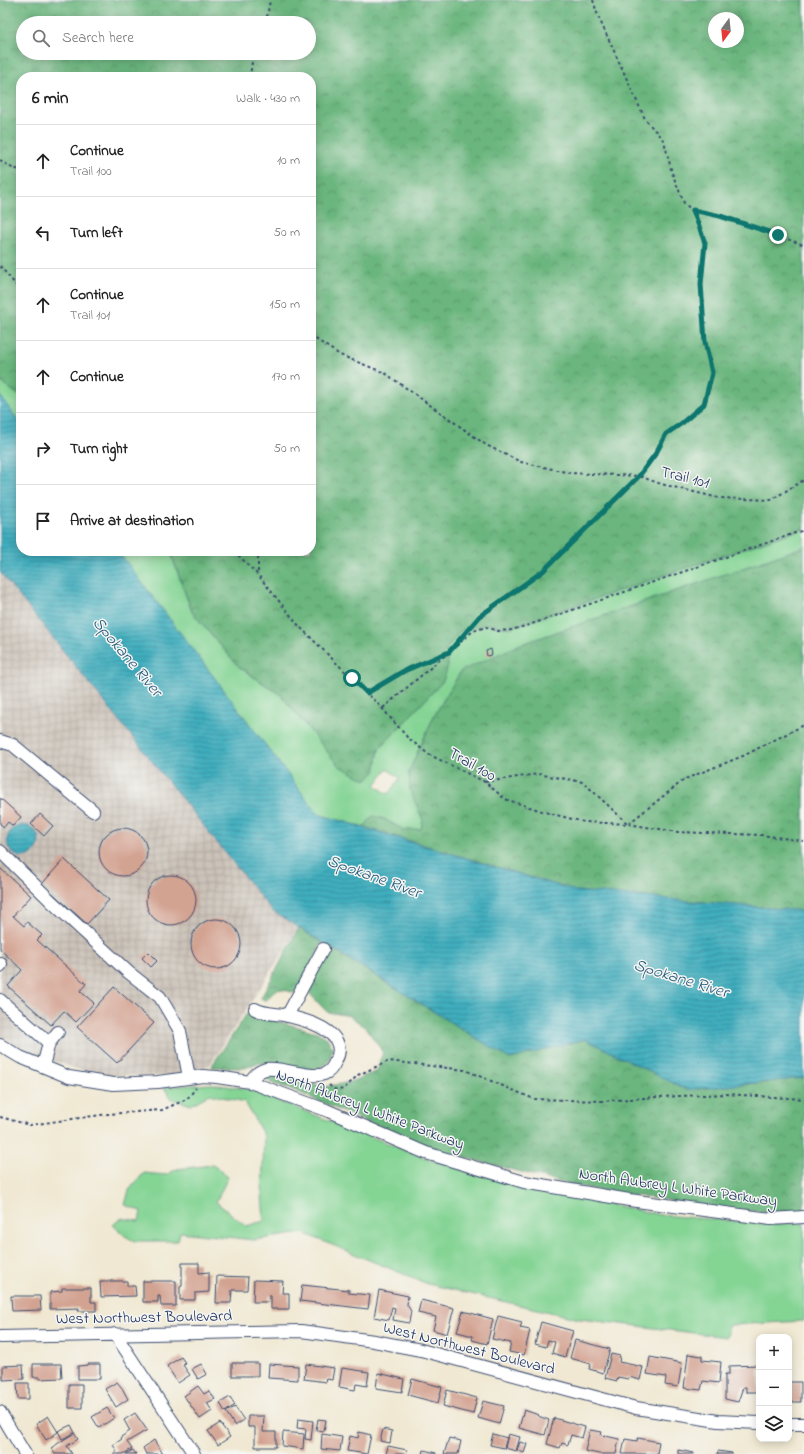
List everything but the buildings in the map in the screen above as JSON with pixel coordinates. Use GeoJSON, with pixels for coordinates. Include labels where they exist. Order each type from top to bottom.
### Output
{"type":"FeatureCollection","features":[{"type":"Feature","properties":{"kind":"street"},"geometry":{"type":"LineString","coordinates":[[0,741],[13,745],[93,811]]}},
{"type":"Feature","properties":{"kind":"street"},"geometry":{"type":"LineString","coordinates":[[0,851],[52,902],[128,972],[160,997],[180,1030],[189,1077]]}},
{"type":"Feature","properties":{"kind":"street"},"geometry":{"type":"LineString","coordinates":[[287,1016],[323,949]]}},
{"type":"Feature","properties":{"kind":"street"},"geometry":{"type":"LineString","coordinates":[[0,1000],[49,1043]]}},
{"type":"Feature","properties":{"kind":"street"},"geometry":{"type":"LineString","coordinates":[[250,1082],[256,1073],[266,1069],[318,1075],[324,1074],[333,1067],[338,1056],[339,1046],[332,1034],[320,1027],[287,1016],[262,1013],[255,1009]]}},
{"type":"Feature","properties":{"kind":"street"},"geometry":{"type":"LineString","coordinates":[[42,1066],[49,1043],[58,1032]]}},
{"type":"Feature","properties":{"kind":"street","name":"North Aubrey L White Parkway"},"geometry":{"type":"LineString","coordinates":[[0,1045],[20,1057],[69,1077],[113,1084],[158,1082],[203,1076],[250,1082],[326,1110],[426,1153],[524,1182],[628,1200],[763,1218],[804,1217]]}},
{"type":"Feature","properties":{"kind":"street","name":"West Northwest Boulevard"},"geometry":{"type":"LineString","coordinates":[[0,1336],[301,1331],[374,1341],[421,1350],[636,1408],[718,1421],[756,1423]]}},
{"type":"Feature","properties":{"kind":"street"},"geometry":{"type":"LineString","coordinates":[[115,1334],[194,1454]]}},
{"type":"Feature","properties":{"kind":"street"},"geometry":{"type":"LineString","coordinates":[[0,1412],[25,1454]]}},
{"type":"Feature","properties":{"kind":"street"},"geometry":{"type":"LineString","coordinates":[[792,1424],[804,1424]]}},
{"type":"Feature","properties":{"kind":"path"},"geometry":{"type":"LineString","coordinates":[[267,16],[270,0]]}},
{"type":"Feature","properties":{"kind":"path"},"geometry":{"type":"LineString","coordinates":[[592,0],[645,118],[664,141],[672,173],[684,203],[693,210],[720,216],[804,245]]}},
{"type":"Feature","properties":{"kind":"path"},"geometry":{"type":"LineString","coordinates":[[251,72],[253,60]]}},
{"type":"Feature","properties":{"kind":"path"},"geometry":{"type":"LineString","coordinates":[[0,160],[16,169]]}},
{"type":"Feature","properties":{"kind":"path"},"geometry":{"type":"LineString","coordinates":[[316,339],[340,355],[385,373],[486,445],[521,462],[570,473],[639,476],[656,453],[666,434],[682,423],[704,404],[712,373],[705,342],[701,284],[705,243],[693,210]]}},
{"type":"Feature","properties":{"kind":"path"},"geometry":{"type":"LineString","coordinates":[[0,266],[16,285]]}},
{"type":"Feature","properties":{"kind":"path","name":"Trail 101"},"geometry":{"type":"LineString","coordinates":[[382,708],[449,652],[480,616],[543,571],[639,476],[661,484],[719,498],[772,500],[804,480]]}},
{"type":"Feature","properties":{"kind":"path"},"geometry":{"type":"LineString","coordinates":[[367,693],[404,671],[449,652],[473,630],[486,627],[498,631],[511,630],[529,625],[804,530]]}},
{"type":"Feature","properties":{"kind":"path","name":"Trail 100"},"geometry":{"type":"LineString","coordinates":[[239,556],[258,575],[300,627],[382,708],[406,738],[428,754],[485,782],[505,799],[544,812],[584,822],[628,824],[678,832],[761,835],[804,841]]}},
{"type":"Feature","properties":{"kind":"path"},"geometry":{"type":"LineString","coordinates":[[258,556],[258,575]]}},
{"type":"Feature","properties":{"kind":"path"},"geometry":{"type":"LineString","coordinates":[[485,782],[538,774],[583,782],[628,824],[685,779],[743,756],[804,725]]}},
{"type":"Feature","properties":{"kind":"path"},"geometry":{"type":"LineString","coordinates":[[318,1075],[334,1089],[344,1089],[358,1075],[389,1061],[465,1070],[534,1099],[602,1101],[726,1094],[804,1099]]}},
{"type":"Feature","properties":{"kind":"path"},"geometry":{"type":"LineString","coordinates":[[0,1117],[30,1125],[108,1114],[162,1110],[187,1099],[195,1091],[203,1076]]}},
{"type":"Feature","properties":{"kind":"shaded area"},"geometry":{"type":"Polygon","coordinates":[[[0,572],[272,911],[299,928],[210,1065],[174,1076],[97,1075],[36,1056],[0,1037],[0,572]]]}},
{"type":"Feature","properties":{"kind":"green space"},"geometry":{"type":"Polygon","coordinates":[[[0,0],[804,0],[804,528],[512,627],[499,627],[488,624],[460,631],[446,649],[448,666],[443,681],[379,749],[375,772],[366,780],[339,766],[281,695],[239,667],[192,612],[172,556],[316,556],[316,72],[16,72],[16,393],[0,381],[0,0]]]}},
{"type":"Feature","properties":{"kind":"green space"},"geometry":{"type":"Polygon","coordinates":[[[0,381],[16,393],[16,417],[0,396],[0,381]]]}},
{"type":"Feature","properties":{"kind":"green space"},"geometry":{"type":"Polygon","coordinates":[[[804,528],[804,547],[519,645],[461,671],[434,716],[409,771],[410,790],[423,820],[421,829],[404,830],[384,819],[373,816],[364,827],[318,814],[122,556],[172,556],[192,612],[239,667],[281,695],[339,766],[375,772],[379,749],[443,681],[448,666],[446,649],[460,631],[488,624],[499,627],[512,627],[804,528]],[[387,769],[375,785],[388,794],[400,778],[387,769]]]}},
{"type":"Feature","properties":{"kind":"green space"},"geometry":{"type":"Polygon","coordinates":[[[804,547],[804,911],[576,891],[364,827],[373,816],[384,819],[404,830],[421,829],[423,820],[410,790],[409,771],[434,716],[461,671],[519,645],[804,547]]]}},
{"type":"Feature","properties":{"kind":"green space"},"geometry":{"type":"Polygon","coordinates":[[[299,928],[322,943],[297,993],[281,989],[274,992],[266,1001],[261,998],[299,928]]]}},
{"type":"Feature","properties":{"kind":"green space"},"geometry":{"type":"Polygon","coordinates":[[[329,947],[510,1059],[585,1039],[687,1090],[804,1078],[804,1213],[734,1210],[597,1190],[556,1181],[447,1153],[396,1135],[289,1088],[271,1083],[266,1078],[270,1074],[293,1073],[312,1083],[324,1087],[350,1082],[377,1071],[383,1052],[365,1027],[350,1016],[327,1012],[309,993],[329,947]]]}},
{"type":"Feature","properties":{"kind":"green space"},"geometry":{"type":"Polygon","coordinates":[[[248,1012],[253,1015],[317,1032],[327,1038],[333,1048],[329,1061],[320,1068],[309,1069],[257,1063],[245,1068],[211,1067],[248,1012]]]}},
{"type":"Feature","properties":{"kind":"green space"},"geometry":{"type":"Polygon","coordinates":[[[211,1084],[247,1089],[434,1161],[518,1185],[661,1215],[769,1224],[804,1223],[804,1321],[729,1325],[727,1337],[580,1319],[428,1284],[303,1233],[254,1240],[180,1232],[178,1241],[134,1241],[125,1236],[113,1225],[120,1218],[139,1221],[141,1211],[125,1205],[129,1190],[144,1173],[166,1175],[177,1169],[213,1165],[228,1177],[216,1202],[246,1226],[264,1221],[262,1195],[264,1136],[245,1102],[210,1094],[191,1105],[170,1098],[164,1087],[211,1084]]]}},
{"type":"Feature","properties":{"kind":"water","name":"Spokane River"},"geometry":{"type":"Polygon","coordinates":[[[0,396],[16,417],[16,556],[122,556],[318,814],[576,891],[804,911],[804,1078],[687,1090],[585,1039],[510,1059],[272,911],[0,572],[0,396]]]}},
{"type":"Feature","properties":{"kind":"water"},"geometry":{"type":"Polygon","coordinates":[[[23,825],[32,828],[36,832],[39,841],[36,850],[32,854],[23,857],[14,854],[10,850],[7,841],[10,832],[14,828],[23,825]]]}},
{"type":"Feature","properties":{"kind":"route"},"geometry":{"type":"LineString","coordinates":[[352,678],[367,693],[404,671],[449,652],[480,616],[543,571],[639,476],[656,453],[666,434],[682,423],[704,404],[712,373],[705,342],[701,284],[705,243],[693,210],[720,216],[778,235]]}}]}
